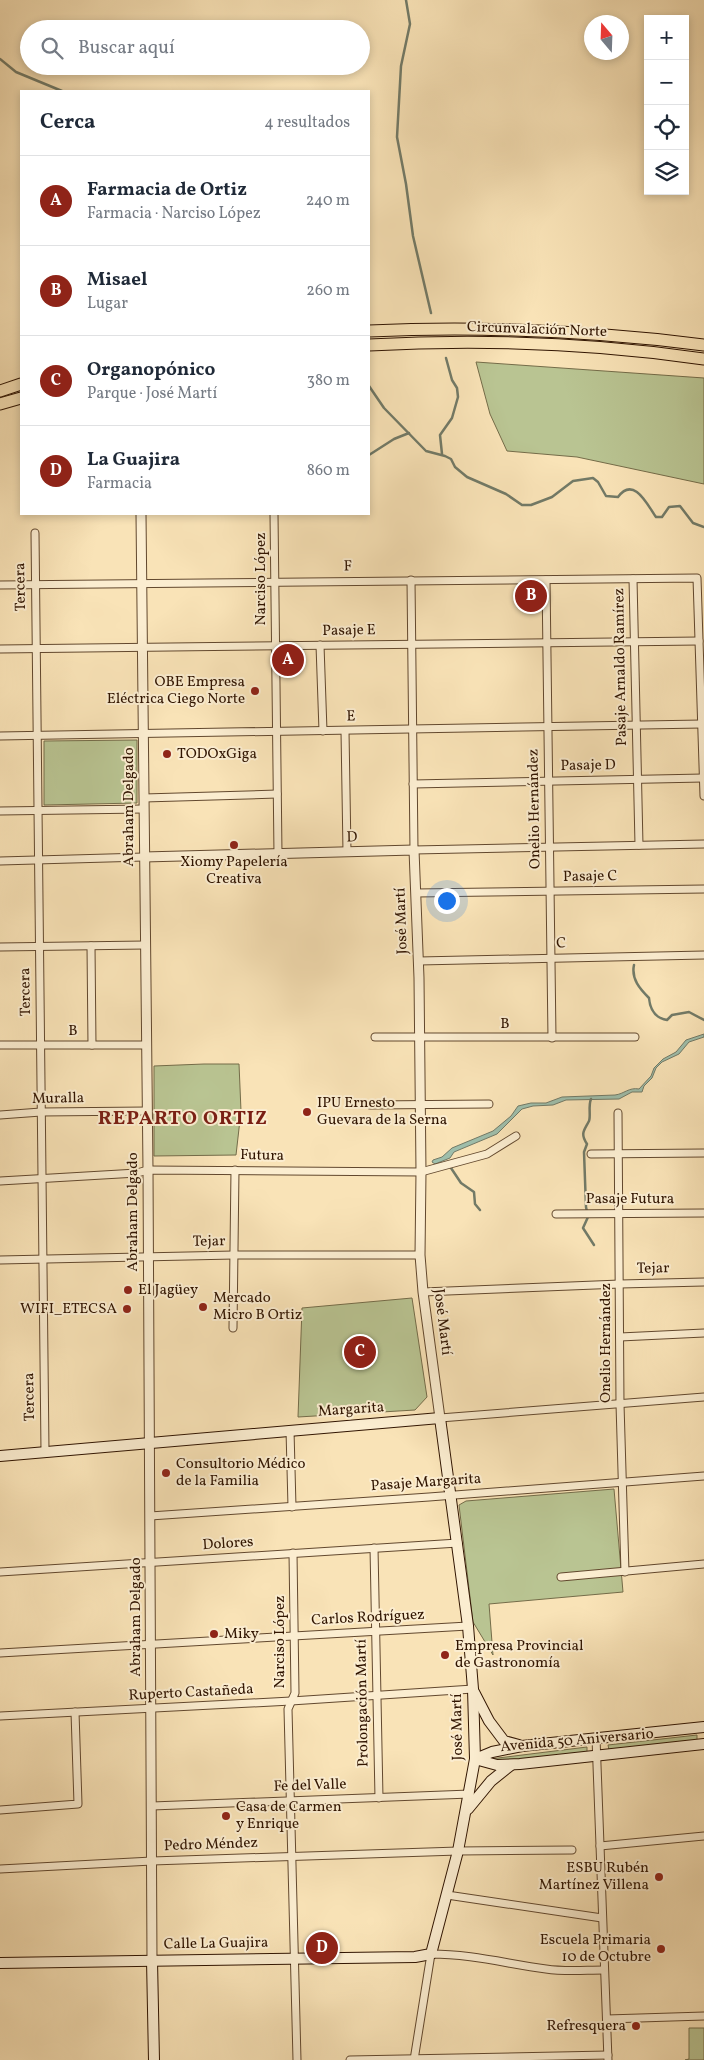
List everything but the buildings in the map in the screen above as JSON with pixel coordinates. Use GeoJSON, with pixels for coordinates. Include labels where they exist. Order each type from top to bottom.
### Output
{"type":"FeatureCollection","features":[{"type":"Feature","properties":{"kind":"highway","name":"Circunvalación Norte"},"geometry":{"type":"LineString","coordinates":[[370,331],[430,328],[567,332],[704,345]]}},
{"type":"Feature","properties":{"kind":"highway","name":"Circunvalación Norte"},"geometry":{"type":"LineString","coordinates":[[370,345],[432,341],[587,346],[704,359]]}},
{"type":"Feature","properties":{"kind":"highway"},"geometry":{"type":"LineString","coordinates":[[0,390],[20,384]]}},
{"type":"Feature","properties":{"kind":"highway"},"geometry":{"type":"LineString","coordinates":[[0,404],[20,398]]}},
{"type":"Feature","properties":{"kind":"main road","name":"Margarita"},"geometry":{"type":"LineString","coordinates":[[0,1456],[440,1418]]}},
{"type":"Feature","properties":{"kind":"main road","name":"José Martí"},"geometry":{"type":"LineString","coordinates":[[432,1954],[458,1851],[470,1794],[475,1758],[473,1689],[468,1626],[440,1418]]}},
{"type":"Feature","properties":{"kind":"main road"},"geometry":{"type":"LineString","coordinates":[[473,1689],[489,1722],[504,1741],[522,1746]]}},
{"type":"Feature","properties":{"kind":"main road","name":"Avenida 50 Aniversario"},"geometry":{"type":"LineString","coordinates":[[475,1758],[492,1752],[522,1746],[704,1728]]}},
{"type":"Feature","properties":{"kind":"main road","name":"Avenida 50 Aniversario"},"geometry":{"type":"LineString","coordinates":[[475,1758],[497,1765],[511,1765],[704,1744]]}},
{"type":"Feature","properties":{"kind":"main road"},"geometry":{"type":"LineString","coordinates":[[466,1811],[491,1781],[511,1765]]}},
{"type":"Feature","properties":{"kind":"main road","name":"Calle La Guajira"},"geometry":{"type":"LineString","coordinates":[[0,1963],[415,1957],[432,1954]]}},
{"type":"Feature","properties":{"kind":"main road","name":"Abraham Delgado"},"geometry":{"type":"LineString","coordinates":[[152,1960],[154,2060]]}},
{"type":"Feature","properties":{"kind":"street","name":"Abraham Delgado"},"geometry":{"type":"LineString","coordinates":[[141,515],[148,1170],[152,1960]]}},
{"type":"Feature","properties":{"kind":"street","name":"Narciso López"},"geometry":{"type":"LineString","coordinates":[[274,515],[278,854]]}},
{"type":"Feature","properties":{"kind":"street","name":"Tercera"},"geometry":{"type":"LineString","coordinates":[[35,533],[45,1451]]}},
{"type":"Feature","properties":{"kind":"street","name":"F"},"geometry":{"type":"LineString","coordinates":[[0,585],[697,578],[699,641]]}},
{"type":"Feature","properties":{"kind":"street","name":"Pasaje Arnaldo Ramírez"},"geometry":{"type":"LineString","coordinates":[[633,579],[639,845]]}},
{"type":"Feature","properties":{"kind":"street","name":"José Martí"},"geometry":{"type":"LineString","coordinates":[[411,580],[414,850],[419,961],[420,1254],[423,1292],[440,1418]]}},
{"type":"Feature","properties":{"kind":"street","name":"Onelio Hernández"},"geometry":{"type":"LineString","coordinates":[[546,580],[552,1038]]}},
{"type":"Feature","properties":{"kind":"street","name":"Pasaje E"},"geometry":{"type":"LineString","coordinates":[[0,649],[699,641]]}},
{"type":"Feature","properties":{"kind":"street"},"geometry":{"type":"LineString","coordinates":[[699,641],[704,796]]}},
{"type":"Feature","properties":{"kind":"street"},"geometry":{"type":"LineString","coordinates":[[320,645],[323,731]]}},
{"type":"Feature","properties":{"kind":"street","name":"E"},"geometry":{"type":"LineString","coordinates":[[0,736],[702,724]]}},
{"type":"Feature","properties":{"kind":"street"},"geometry":{"type":"LineString","coordinates":[[345,730],[346,852]]}},
{"type":"Feature","properties":{"kind":"street","name":"Pasaje D"},"geometry":{"type":"LineString","coordinates":[[413,784],[703,778]]}},
{"type":"Feature","properties":{"kind":"street"},"geometry":{"type":"LineString","coordinates":[[144,798],[277,794]]}},
{"type":"Feature","properties":{"kind":"street"},"geometry":{"type":"LineString","coordinates":[[0,812],[144,809]]}},
{"type":"Feature","properties":{"kind":"street","name":"D"},"geometry":{"type":"LineString","coordinates":[[0,860],[704,844]]}},
{"type":"Feature","properties":{"kind":"street","name":"Pasaje C"},"geometry":{"type":"LineString","coordinates":[[416,893],[704,889]]}},
{"type":"Feature","properties":{"kind":"street"},"geometry":{"type":"LineString","coordinates":[[0,947],[145,945]]}},
{"type":"Feature","properties":{"kind":"street"},"geometry":{"type":"LineString","coordinates":[[91,946],[92,1045]]}},
{"type":"Feature","properties":{"kind":"street","name":"C"},"geometry":{"type":"LineString","coordinates":[[419,961],[704,954]]}},
{"type":"Feature","properties":{"kind":"street","name":"B"},"geometry":{"type":"LineString","coordinates":[[375,1038],[635,1037]]}},
{"type":"Feature","properties":{"kind":"street","name":"B"},"geometry":{"type":"LineString","coordinates":[[0,1045],[146,1045]]}},
{"type":"Feature","properties":{"kind":"street"},"geometry":{"type":"LineString","coordinates":[[370,1105],[488,1104]]}},
{"type":"Feature","properties":{"kind":"street","name":"Muralla"},"geometry":{"type":"LineString","coordinates":[[0,1115],[41,1112],[147,1111]]}},
{"type":"Feature","properties":{"kind":"street","name":"Onelio Hernández"},"geometry":{"type":"LineString","coordinates":[[618,1113],[620,1404],[625,1572]]}},
{"type":"Feature","properties":{"kind":"street","name":"Futura"},"geometry":{"type":"LineString","coordinates":[[0,1181],[148,1170],[421,1172],[487,1154],[516,1136]]}},
{"type":"Feature","properties":{"kind":"street"},"geometry":{"type":"LineString","coordinates":[[590,1154],[704,1153]]}},
{"type":"Feature","properties":{"kind":"street"},"geometry":{"type":"LineString","coordinates":[[233,1328],[235,1170]]}},
{"type":"Feature","properties":{"kind":"street","name":"Pasaje Futura"},"geometry":{"type":"LineString","coordinates":[[556,1214],[704,1212]]}},
{"type":"Feature","properties":{"kind":"street","name":"Tejar"},"geometry":{"type":"LineString","coordinates":[[0,1260],[234,1255],[420,1254]]}},
{"type":"Feature","properties":{"kind":"street","name":"Tejar"},"geometry":{"type":"LineString","coordinates":[[423,1292],[704,1282]]}},
{"type":"Feature","properties":{"kind":"street"},"geometry":{"type":"LineString","coordinates":[[620,1337],[704,1333]]}},
{"type":"Feature","properties":{"kind":"street","name":"Margarita"},"geometry":{"type":"LineString","coordinates":[[440,1418],[704,1397]]}},
{"type":"Feature","properties":{"kind":"street"},"geometry":{"type":"LineString","coordinates":[[290,1430],[292,1507]]}},
{"type":"Feature","properties":{"kind":"street","name":"Pasaje Margarita"},"geometry":{"type":"LineString","coordinates":[[150,1516],[704,1476]]}},
{"type":"Feature","properties":{"kind":"street","name":"Dolores"},"geometry":{"type":"LineString","coordinates":[[0,1572],[458,1543]]}},
{"type":"Feature","properties":{"kind":"street","name":"Prolongación Martí"},"geometry":{"type":"LineString","coordinates":[[374,1548],[379,1798]]}},
{"type":"Feature","properties":{"kind":"street","name":"Narciso López"},"geometry":{"type":"LineString","coordinates":[[293,1553],[295,1693],[288,1709],[296,1958],[297,2060]]}},
{"type":"Feature","properties":{"kind":"street"},"geometry":{"type":"LineString","coordinates":[[560,1577],[704,1564]]}},
{"type":"Feature","properties":{"kind":"street","name":"Carlos Rodríguez"},"geometry":{"type":"LineString","coordinates":[[0,1652],[468,1626]]}},
{"type":"Feature","properties":{"kind":"street","name":"Ruperto Castañeda"},"geometry":{"type":"LineString","coordinates":[[0,1716],[151,1709],[473,1689]]}},
{"type":"Feature","properties":{"kind":"street"},"geometry":{"type":"LineString","coordinates":[[0,1810],[78,1804],[75,1712]]}},
{"type":"Feature","properties":{"kind":"street"},"geometry":{"type":"LineString","coordinates":[[350,2060],[608,2057],[596,1738]]}},
{"type":"Feature","properties":{"kind":"street","name":"Fe del Valle"},"geometry":{"type":"LineString","coordinates":[[152,1806],[470,1794]]}},
{"type":"Feature","properties":{"kind":"street"},"geometry":{"type":"LineString","coordinates":[[600,1846],[704,1836]]}},
{"type":"Feature","properties":{"kind":"street","name":"Pedro Méndez"},"geometry":{"type":"LineString","coordinates":[[0,1870],[152,1861],[292,1856],[572,1850]]}},
{"type":"Feature","properties":{"kind":"street"},"geometry":{"type":"LineString","coordinates":[[447,1895],[602,1918]]}},
{"type":"Feature","properties":{"kind":"street"},"geometry":{"type":"LineString","coordinates":[[432,1954],[462,1955],[549,1970],[604,1970]]}},
{"type":"Feature","properties":{"kind":"street","name":"José Martí"},"geometry":{"type":"LineString","coordinates":[[414,2059],[432,1954]]}},
{"type":"Feature","properties":{"kind":"street"},"geometry":{"type":"LineString","coordinates":[[607,2019],[704,2016]]}},
{"type":"Feature","properties":{"kind":"green space"},"geometry":{"type":"Polygon","coordinates":[[[476,362],[704,378],[704,484],[577,457],[507,451],[490,414],[476,362]]]}},
{"type":"Feature","properties":{"kind":"green space"},"geometry":{"type":"Polygon","coordinates":[[[137,740],[137,803],[44,805],[44,741],[137,740]]]}},
{"type":"Feature","properties":{"kind":"green space"},"geometry":{"type":"Polygon","coordinates":[[[239,1064],[241,1111],[236,1155],[154,1156],[154,1066],[239,1064]]]}},
{"type":"Feature","properties":{"kind":"green space"},"geometry":{"type":"Polygon","coordinates":[[[412,1298],[427,1397],[415,1410],[298,1417],[302,1308],[412,1298]]]}},
{"type":"Feature","properties":{"kind":"green space"},"geometry":{"type":"Polygon","coordinates":[[[614,1489],[623,1592],[489,1604],[493,1655],[473,1622],[459,1505],[466,1501],[614,1489]]]}},
{"type":"Feature","properties":{"kind":"green space"},"geometry":{"type":"Polygon","coordinates":[[[697,1735],[697,1740],[609,1750],[608,1745],[697,1735]]]}},
{"type":"Feature","properties":{"kind":"green space"},"geometry":{"type":"Polygon","coordinates":[[[587,1747],[587,1753],[502,1761],[490,1759],[587,1747]]]}},
{"type":"Feature","properties":{"kind":"green space"},"geometry":{"type":"Polygon","coordinates":[[[689,2028],[704,2028],[704,2060],[685,2060],[689,2059],[689,2028]]]}},
{"type":"Feature","properties":{"kind":"shaded area"},"geometry":{"type":"Polygon","coordinates":[[[704,1034],[704,1037],[689,1042],[679,1054],[662,1062],[656,1068],[652,1078],[644,1086],[642,1092],[632,1092],[619,1099],[566,1100],[553,1105],[533,1106],[522,1109],[497,1134],[454,1152],[450,1158],[435,1164],[432,1162],[442,1157],[452,1148],[493,1131],[511,1116],[518,1106],[531,1103],[546,1103],[562,1097],[615,1095],[632,1089],[639,1089],[663,1059],[676,1052],[686,1040],[704,1034]]]}},
{"type":"Feature","properties":{"kind":"waterway"},"geometry":{"type":"LineString","coordinates":[[406,0],[410,24],[401,66],[397,137],[413,236],[431,313]]}},
{"type":"Feature","properties":{"kind":"waterway"},"geometry":{"type":"LineString","coordinates":[[0,59],[20,74]]}},
{"type":"Feature","properties":{"kind":"waterway"},"geometry":{"type":"LineString","coordinates":[[23,75],[60,90]]}},
{"type":"Feature","properties":{"kind":"waterway"},"geometry":{"type":"LineString","coordinates":[[442,454],[440,435],[452,418],[458,397],[457,388],[452,380],[446,358]]}},
{"type":"Feature","properties":{"kind":"waterway"},"geometry":{"type":"LineString","coordinates":[[370,387],[384,408],[426,451],[451,459],[455,467],[467,477],[506,494],[522,505],[531,505],[552,497],[573,481],[593,478],[598,482],[606,496],[618,497],[624,491],[630,489],[645,500],[656,517],[662,517],[669,507],[680,506],[693,523],[704,527]]}},
{"type":"Feature","properties":{"kind":"waterway"},"geometry":{"type":"LineString","coordinates":[[370,454],[394,439],[409,433]]}},
{"type":"Feature","properties":{"kind":"waterway"},"geometry":{"type":"LineString","coordinates":[[634,965],[635,979],[649,998],[656,1015],[667,1020],[672,1015],[689,1012],[704,1020]]}},
{"type":"Feature","properties":{"kind":"waterway"},"geometry":{"type":"LineString","coordinates":[[591,1099],[590,1119],[583,1135],[587,1144],[584,1152],[588,1217],[583,1228],[594,1245]]}},
{"type":"Feature","properties":{"kind":"waterway"},"geometry":{"type":"LineString","coordinates":[[451,1168],[461,1183],[474,1192],[475,1204],[480,1210]]}},
{"type":"Feature","properties":{"kind":"place","name":"Misael"},"geometry":{"type":"Point","coordinates":[531,596]}},
{"type":"Feature","properties":{"kind":"place","name":"Farmacia de Ortiz"},"geometry":{"type":"Point","coordinates":[288,660]}},
{"type":"Feature","properties":{"kind":"place","name":"OBE Empresa Eléctrica Ciego Norte"},"geometry":{"type":"Point","coordinates":[255,691]}},
{"type":"Feature","properties":{"kind":"place","name":"TODOxGiga"},"geometry":{"type":"Point","coordinates":[167,754]}},
{"type":"Feature","properties":{"kind":"place","name":"Xiomy Papelería Creativa"},"geometry":{"type":"Point","coordinates":[234,845]}},
{"type":"Feature","properties":{"kind":"place","name":"IPU Ernesto Guevara de la Serna"},"geometry":{"type":"Point","coordinates":[307,1112]}},
{"type":"Feature","properties":{"kind":"place","name":"El Jagüey"},"geometry":{"type":"Point","coordinates":[128,1290]}},
{"type":"Feature","properties":{"kind":"place","name":"Mercado Micro B Ortiz"},"geometry":{"type":"Point","coordinates":[203,1307]}},
{"type":"Feature","properties":{"kind":"place","name":"WIFI_ETECSA"},"geometry":{"type":"Point","coordinates":[127,1309]}},
{"type":"Feature","properties":{"kind":"place","name":"Organopónico"},"geometry":{"type":"Point","coordinates":[360,1352]}},
{"type":"Feature","properties":{"kind":"place","name":"Consultorio Médico de la Familia"},"geometry":{"type":"Point","coordinates":[166,1473]}},
{"type":"Feature","properties":{"kind":"place","name":"Miky"},"geometry":{"type":"Point","coordinates":[214,1634]}},
{"type":"Feature","properties":{"kind":"place","name":"Empresa Provincial de Gastronomía"},"geometry":{"type":"Point","coordinates":[445,1655]}},
{"type":"Feature","properties":{"kind":"place","name":"Casa de Carmen y Enrique"},"geometry":{"type":"Point","coordinates":[226,1816]}},
{"type":"Feature","properties":{"kind":"place","name":"ESBU Rubén Martínez Villena"},"geometry":{"type":"Point","coordinates":[659,1877]}},
{"type":"Feature","properties":{"kind":"place","name":"La Guajira"},"geometry":{"type":"Point","coordinates":[322,1948]}},
{"type":"Feature","properties":{"kind":"place","name":"Escuela Primaria 10 de Octubre"},"geometry":{"type":"Point","coordinates":[661,1949]}},
{"type":"Feature","properties":{"kind":"place","name":"Refresquera"},"geometry":{"type":"Point","coordinates":[636,2026]}},
{"type":"Feature","properties":{"kind":"district","name":"REPARTO ORTIZ"},"geometry":{"type":"Point","coordinates":[183,1119]}}]}
